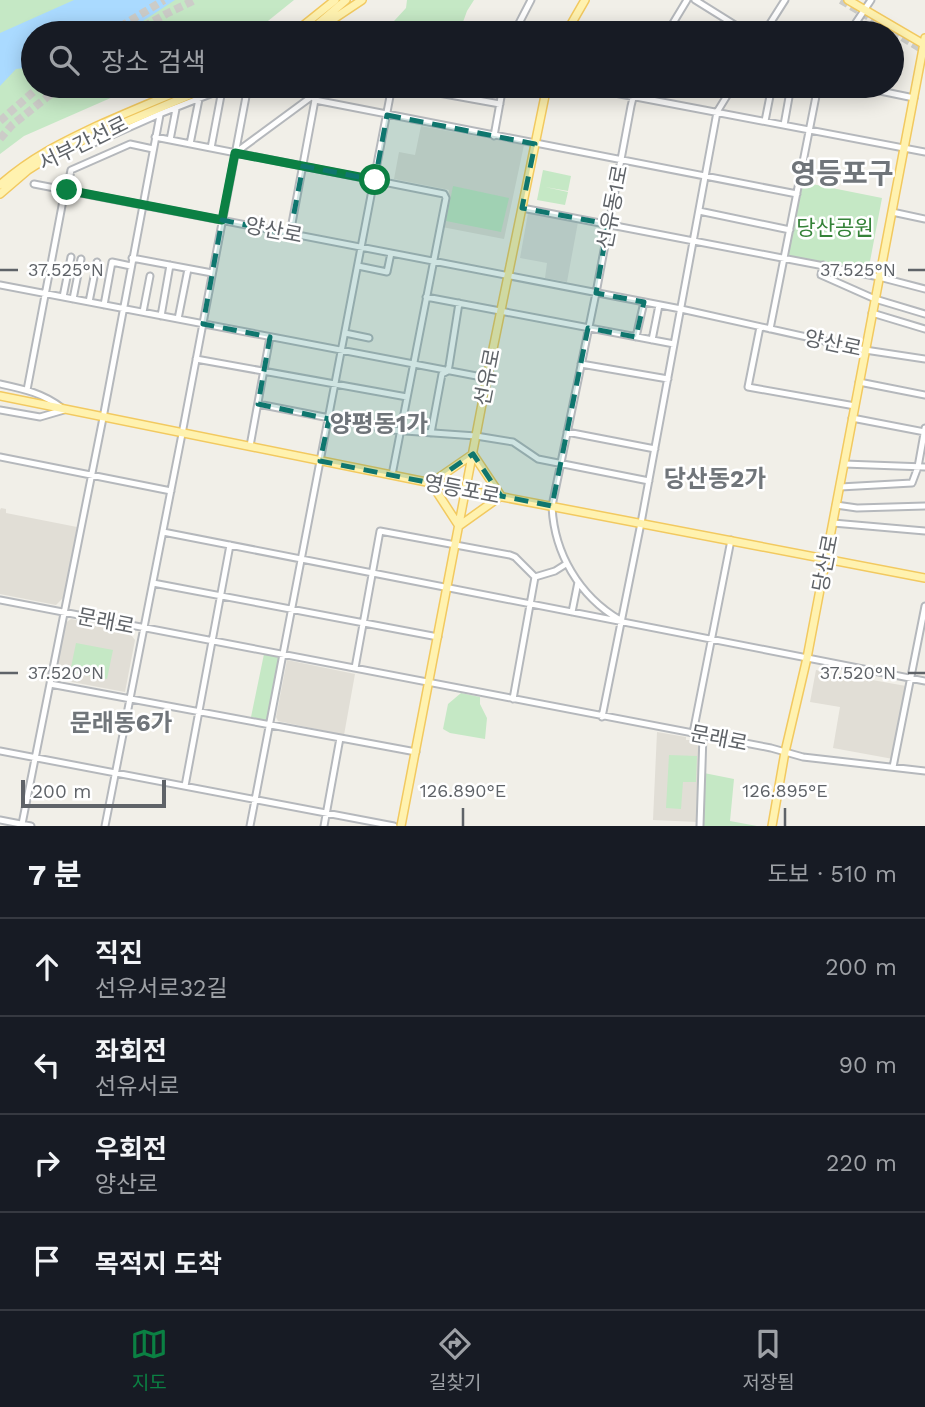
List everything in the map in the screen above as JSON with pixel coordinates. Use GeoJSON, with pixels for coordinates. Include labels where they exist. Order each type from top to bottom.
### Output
{"type":"FeatureCollection","features":[{"type":"Feature","properties":{"kind":"main road"},"geometry":{"type":"LineString","coordinates":[[308,21],[335,0]]}},
{"type":"Feature","properties":{"kind":"main road"},"geometry":{"type":"LineString","coordinates":[[321,21],[346,0]]}},
{"type":"Feature","properties":{"kind":"main road"},"geometry":{"type":"LineString","coordinates":[[330,21],[362,0]]}},
{"type":"Feature","properties":{"kind":"main road"},"geometry":{"type":"LineString","coordinates":[[573,21],[585,0]]}},
{"type":"Feature","properties":{"kind":"main road"},"geometry":{"type":"LineString","coordinates":[[848,0],[884,21]]}},
{"type":"Feature","properties":{"kind":"main road"},"geometry":{"type":"LineString","coordinates":[[904,31],[925,42]]}},
{"type":"Feature","properties":{"kind":"main road","name":"당산로"},"geometry":{"type":"LineString","coordinates":[[772,826],[785,752],[807,659],[925,42]]}},
{"type":"Feature","properties":{"kind":"main road","name":"서부간선로"},"geometry":{"type":"LineString","coordinates":[[0,185],[21,166],[53,147],[162,98]]}},
{"type":"Feature","properties":{"kind":"main road","name":"서부간선로"},"geometry":{"type":"LineString","coordinates":[[0,194],[28,170],[58,151],[183,98]]}},
{"type":"Feature","properties":{"kind":"main road","name":"선유로"},"geometry":{"type":"LineString","coordinates":[[401,826],[487,378],[545,98]]}},
{"type":"Feature","properties":{"kind":"main road","name":"영등포로"},"geometry":{"type":"LineString","coordinates":[[0,396],[466,490],[925,578]]}},
{"type":"Feature","properties":{"kind":"main road"},"geometry":{"type":"LineString","coordinates":[[473,454],[501,496],[459,527],[431,483],[473,454]]}},
{"type":"Feature","properties":{"kind":"street"},"geometry":{"type":"LineString","coordinates":[[674,21],[687,0]]}},
{"type":"Feature","properties":{"kind":"street"},"geometry":{"type":"LineString","coordinates":[[695,0],[729,21]]}},
{"type":"Feature","properties":{"kind":"street"},"geometry":{"type":"LineString","coordinates":[[772,21],[785,0]]}},
{"type":"Feature","properties":{"kind":"street"},"geometry":{"type":"LineString","coordinates":[[857,21],[871,0]]}},
{"type":"Feature","properties":{"kind":"street"},"geometry":{"type":"LineString","coordinates":[[520,21],[529,3]]}},
{"type":"Feature","properties":{"kind":"street"},"geometry":{"type":"LineString","coordinates":[[904,96],[914,98]]}},
{"type":"Feature","properties":{"kind":"street"},"geometry":{"type":"LineString","coordinates":[[211,148],[220,98]]}},
{"type":"Feature","properties":{"kind":"street"},"geometry":{"type":"LineString","coordinates":[[105,826],[246,98]]}},
{"type":"Feature","properties":{"kind":"street"},"geometry":{"type":"LineString","coordinates":[[290,234],[313,98]]}},
{"type":"Feature","properties":{"kind":"street"},"geometry":{"type":"LineString","coordinates":[[235,153],[313,98],[387,115],[797,194]]}},
{"type":"Feature","properties":{"kind":"street"},"geometry":{"type":"LineString","coordinates":[[250,826],[390,98]]}},
{"type":"Feature","properties":{"kind":"street"},"geometry":{"type":"LineString","coordinates":[[467,98],[500,104]]}},
{"type":"Feature","properties":{"kind":"street"},"geometry":{"type":"LineString","coordinates":[[494,136],[501,98]]}},
{"type":"Feature","properties":{"kind":"street","name":"선유동1로"},"geometry":{"type":"LineString","coordinates":[[552,506],[633,98]]}},
{"type":"Feature","properties":{"kind":"street"},"geometry":{"type":"LineString","coordinates":[[649,98],[925,152]]}},
{"type":"Feature","properties":{"kind":"street"},"geometry":{"type":"LineString","coordinates":[[602,717],[649,481],[717,112],[726,98]]}},
{"type":"Feature","properties":{"kind":"street"},"geometry":{"type":"LineString","coordinates":[[765,121],[770,98]]}},
{"type":"Feature","properties":{"kind":"street"},"geometry":{"type":"LineString","coordinates":[[784,125],[789,98]]}},
{"type":"Feature","properties":{"kind":"street"},"geometry":{"type":"LineString","coordinates":[[770,329],[816,98]]}},
{"type":"Feature","properties":{"kind":"street"},"geometry":{"type":"LineString","coordinates":[[85,147],[199,99]]}},
{"type":"Feature","properties":{"kind":"street"},"geometry":{"type":"LineString","coordinates":[[190,144],[199,99]]}},
{"type":"Feature","properties":{"kind":"street"},"geometry":{"type":"LineString","coordinates":[[170,140],[176,109]]}},
{"type":"Feature","properties":{"kind":"street"},"geometry":{"type":"LineString","coordinates":[[22,824],[160,115]]}},
{"type":"Feature","properties":{"kind":"street"},"geometry":{"type":"LineString","coordinates":[[155,137],[445,195],[392,475]]}},
{"type":"Feature","properties":{"kind":"street"},"geometry":{"type":"LineString","coordinates":[[27,390],[71,170],[130,144],[153,149]]}},
{"type":"Feature","properties":{"kind":"street","name":"양산로"},"geometry":{"type":"LineString","coordinates":[[34,184],[681,309],[865,350],[925,359]]}},
{"type":"Feature","properties":{"kind":"street"},"geometry":{"type":"LineString","coordinates":[[522,208],[823,265],[925,289]]}},
{"type":"Feature","properties":{"kind":"street"},"geometry":{"type":"LineString","coordinates":[[699,211],[790,229]]}},
{"type":"Feature","properties":{"kind":"street"},"geometry":{"type":"LineString","coordinates":[[892,212],[925,219]]}},
{"type":"Feature","properties":{"kind":"street"},"geometry":{"type":"LineString","coordinates":[[358,266],[387,272],[391,253]]}},
{"type":"Feature","properties":{"kind":"street"},"geometry":{"type":"LineString","coordinates":[[63,297],[71,257]]}},
{"type":"Feature","properties":{"kind":"street"},"geometry":{"type":"LineString","coordinates":[[132,258],[212,273]]}},
{"type":"Feature","properties":{"kind":"street"},"geometry":{"type":"LineString","coordinates":[[73,299],[81,259]]}},
{"type":"Feature","properties":{"kind":"street"},"geometry":{"type":"LineString","coordinates":[[89,302],[97,262]]}},
{"type":"Feature","properties":{"kind":"street"},"geometry":{"type":"LineString","coordinates":[[104,305],[112,262],[131,266]]}},
{"type":"Feature","properties":{"kind":"street"},"geometry":{"type":"LineString","coordinates":[[161,316],[170,265]]}},
{"type":"Feature","properties":{"kind":"street"},"geometry":{"type":"LineString","coordinates":[[823,265],[821,275],[875,299],[925,314]]}},
{"type":"Feature","properties":{"kind":"street"},"geometry":{"type":"LineString","coordinates":[[178,319],[188,269]]}},
{"type":"Feature","properties":{"kind":"street"},"geometry":{"type":"LineString","coordinates":[[143,312],[150,276]]}},
{"type":"Feature","properties":{"kind":"street"},"geometry":{"type":"LineString","coordinates":[[0,285],[487,378]]}},
{"type":"Feature","properties":{"kind":"street"},"geometry":{"type":"LineString","coordinates":[[426,297],[674,344]]}},
{"type":"Feature","properties":{"kind":"street"},"geometry":{"type":"LineString","coordinates":[[636,337],[644,302]]}},
{"type":"Feature","properties":{"kind":"street"},"geometry":{"type":"LineString","coordinates":[[430,433],[442,374],[448,370],[459,303]]}},
{"type":"Feature","properties":{"kind":"street"},"geometry":{"type":"LineString","coordinates":[[652,340],[659,305]]}},
{"type":"Feature","properties":{"kind":"street"},"geometry":{"type":"LineString","coordinates":[[872,313],[925,329]]}},
{"type":"Feature","properties":{"kind":"street"},"geometry":{"type":"LineString","coordinates":[[760,327],[748,387],[855,406]]}},
{"type":"Feature","properties":{"kind":"street"},"geometry":{"type":"LineString","coordinates":[[345,333],[369,338]]}},
{"type":"Feature","properties":{"kind":"street"},"geometry":{"type":"LineString","coordinates":[[250,446],[270,337]]}},
{"type":"Feature","properties":{"kind":"street"},"geometry":{"type":"LineString","coordinates":[[196,359],[407,397]]}},
{"type":"Feature","properties":{"kind":"street"},"geometry":{"type":"LineString","coordinates":[[581,363],[668,379]]}},
{"type":"Feature","properties":{"kind":"street"},"geometry":{"type":"LineString","coordinates":[[859,382],[925,394]]}},
{"type":"Feature","properties":{"kind":"street"},"geometry":{"type":"LineString","coordinates":[[0,384],[45,396],[64,410]]}},
{"type":"Feature","properties":{"kind":"street"},"geometry":{"type":"LineString","coordinates":[[258,404],[400,430],[513,442],[535,458],[649,481]]}},
{"type":"Feature","properties":{"kind":"street"},"geometry":{"type":"LineString","coordinates":[[0,410],[40,416],[64,410]]}},
{"type":"Feature","properties":{"kind":"street"},"geometry":{"type":"LineString","coordinates":[[840,487],[912,483],[925,430],[852,418]]}},
{"type":"Feature","properties":{"kind":"street"},"geometry":{"type":"LineString","coordinates":[[567,432],[655,449]]}},
{"type":"Feature","properties":{"kind":"street"},"geometry":{"type":"LineString","coordinates":[[0,457],[171,491]]}},
{"type":"Feature","properties":{"kind":"street"},"geometry":{"type":"LineString","coordinates":[[844,464],[925,467]]}},
{"type":"Feature","properties":{"kind":"street"},"geometry":{"type":"LineString","coordinates":[[836,505],[857,508],[925,506]]}},
{"type":"Feature","properties":{"kind":"street"},"geometry":{"type":"LineString","coordinates":[[552,506],[553,524],[566,564],[590,595],[621,622]]}},
{"type":"Feature","properties":{"kind":"street"},"geometry":{"type":"LineString","coordinates":[[833,523],[925,531]]}},
{"type":"Feature","properties":{"kind":"street"},"geometry":{"type":"LineString","coordinates":[[355,668],[380,531],[510,555],[535,577]]}},
{"type":"Feature","properties":{"kind":"street"},"geometry":{"type":"LineString","coordinates":[[163,532],[925,681]]}},
{"type":"Feature","properties":{"kind":"street"},"geometry":{"type":"LineString","coordinates":[[693,733],[731,540]]}},
{"type":"Feature","properties":{"kind":"street"},"geometry":{"type":"LineString","coordinates":[[185,786],[230,545]]}},
{"type":"Feature","properties":{"kind":"street"},"geometry":{"type":"LineString","coordinates":[[535,577],[555,571],[566,564]]}},
{"type":"Feature","properties":{"kind":"street"},"geometry":{"type":"LineString","coordinates":[[513,699],[535,577]]}},
{"type":"Feature","properties":{"kind":"street"},"geometry":{"type":"LineString","coordinates":[[572,612],[578,582]]}},
{"type":"Feature","properties":{"kind":"street"},"geometry":{"type":"LineString","coordinates":[[153,583],[438,637]]}},
{"type":"Feature","properties":{"kind":"street","name":"문래로"},"geometry":{"type":"LineString","coordinates":[[0,600],[693,733],[803,757],[925,771]]}},
{"type":"Feature","properties":{"kind":"street"},"geometry":{"type":"LineString","coordinates":[[893,767],[925,606]]}},
{"type":"Feature","properties":{"kind":"street"},"geometry":{"type":"LineString","coordinates":[[50,684],[416,752]]}},
{"type":"Feature","properties":{"kind":"street"},"geometry":{"type":"LineString","coordinates":[[700,826],[703,735]]}},
{"type":"Feature","properties":{"kind":"street"},"geometry":{"type":"LineString","coordinates":[[324,826],[341,738]]}},
{"type":"Feature","properties":{"kind":"street"},"geometry":{"type":"LineString","coordinates":[[0,751],[394,826]]}},
{"type":"Feature","properties":{"kind":"street"},"geometry":{"type":"LineString","coordinates":[[0,820],[31,826]]}},
{"type":"Feature","properties":{"kind":"highlighted area"},"geometry":{"type":"Polygon","coordinates":[[[387,115],[535,144],[522,208],[608,224],[596,293],[644,302],[636,337],[588,328],[552,506],[501,496],[473,454],[431,483],[320,461],[329,419],[258,404],[270,337],[203,324],[222,220],[290,234],[303,166],[375,180],[387,115]]]}},
{"type":"Feature","properties":{"kind":"shaded area"},"geometry":{"type":"Polygon","coordinates":[[[421,126],[524,145],[504,239],[442,227],[449,190],[394,179],[399,152],[415,155],[421,126]]]}},
{"type":"Feature","properties":{"kind":"shaded area"},"geometry":{"type":"Polygon","coordinates":[[[528,213],[578,222],[567,282],[545,278],[547,263],[520,258],[528,213]]]}},
{"type":"Feature","properties":{"kind":"shaded area"},"geometry":{"type":"Polygon","coordinates":[[[1,508],[6,509],[6,513],[77,527],[64,597],[56,605],[0,594],[1,508]]]}},
{"type":"Feature","properties":{"kind":"shaded area"},"geometry":{"type":"Polygon","coordinates":[[[71,619],[127,630],[135,640],[125,692],[56,679],[65,623],[71,619]]]}},
{"type":"Feature","properties":{"kind":"shaded area"},"geometry":{"type":"Polygon","coordinates":[[[287,660],[355,674],[344,735],[278,721],[276,717],[287,660]]]}},
{"type":"Feature","properties":{"kind":"shaded area"},"geometry":{"type":"Polygon","coordinates":[[[816,670],[906,686],[893,759],[833,748],[840,707],[810,702],[816,670]]]}},
{"type":"Feature","properties":{"kind":"shaded area"},"geometry":{"type":"Polygon","coordinates":[[[657,732],[686,737],[686,740],[699,740],[698,822],[653,820],[657,732]]]}},
{"type":"Feature","properties":{"kind":"green space"},"geometry":{"type":"Polygon","coordinates":[[[0,0],[294,0],[268,21],[21,21],[21,98],[111,98],[24,136],[0,154],[0,0]]]}},
{"type":"Feature","properties":{"kind":"green space"},"geometry":{"type":"Polygon","coordinates":[[[407,0],[474,0],[463,21],[394,21],[406,8],[407,0]]]}},
{"type":"Feature","properties":{"kind":"green space"},"geometry":{"type":"Polygon","coordinates":[[[543,170],[571,176],[568,191],[545,187],[568,192],[565,205],[537,200],[543,170]]]}},
{"type":"Feature","properties":{"kind":"green space","name":"당산공원"},"geometry":{"type":"Polygon","coordinates":[[[802,182],[882,198],[868,272],[788,256],[802,182]]]}},
{"type":"Feature","properties":{"kind":"green space"},"geometry":{"type":"Polygon","coordinates":[[[453,186],[509,198],[501,232],[446,221],[453,186]]]}},
{"type":"Feature","properties":{"kind":"green space"},"geometry":{"type":"Polygon","coordinates":[[[76,643],[113,650],[107,679],[70,672],[76,643]]]}},
{"type":"Feature","properties":{"kind":"green space"},"geometry":{"type":"Polygon","coordinates":[[[264,654],[280,658],[268,721],[251,717],[264,654]]]}},
{"type":"Feature","properties":{"kind":"green space"},"geometry":{"type":"Polygon","coordinates":[[[461,693],[480,697],[480,704],[487,718],[485,739],[450,733],[443,729],[448,704],[461,693]]]}},
{"type":"Feature","properties":{"kind":"green space"},"geometry":{"type":"Polygon","coordinates":[[[669,755],[697,756],[696,782],[683,782],[681,809],[666,808],[669,755]]]}},
{"type":"Feature","properties":{"kind":"green space"},"geometry":{"type":"Polygon","coordinates":[[[704,773],[734,779],[730,821],[757,826],[703,826],[704,773]]]}},
{"type":"Feature","properties":{"kind":"water"},"geometry":{"type":"Polygon","coordinates":[[[74,0],[175,0],[143,21],[27,21],[74,0]]]}},
{"type":"Feature","properties":{"kind":"water"},"geometry":{"type":"Polygon","coordinates":[[[21,24],[21,68],[16,69],[0,86],[0,33],[21,24]]]}},
{"type":"Feature","properties":{"kind":"tunnel"},"geometry":{"type":"LineString","coordinates":[[130,21],[164,0]]}},
{"type":"Feature","properties":{"kind":"tunnel"},"geometry":{"type":"LineString","coordinates":[[154,21],[195,0]]}},
{"type":"Feature","properties":{"kind":"tunnel"},"geometry":{"type":"LineString","coordinates":[[841,0],[876,21]]}},
{"type":"Feature","properties":{"kind":"tunnel"},"geometry":{"type":"LineString","coordinates":[[904,38],[925,51]]}},
{"type":"Feature","properties":{"kind":"tunnel"},"geometry":{"type":"LineString","coordinates":[[0,121],[26,98]]}},
{"type":"Feature","properties":{"kind":"tunnel"},"geometry":{"type":"LineString","coordinates":[[0,139],[12,125],[46,98]]}},
{"type":"Feature","properties":{"kind":"district","name":"영등포구"},"geometry":{"type":"Point","coordinates":[842,173]}},
{"type":"Feature","properties":{"kind":"district","name":"양평동1가"},"geometry":{"type":"Point","coordinates":[379,424]}},
{"type":"Feature","properties":{"kind":"district","name":"당산동2가"},"geometry":{"type":"Point","coordinates":[715,479]}},
{"type":"Feature","properties":{"kind":"district","name":"문래동6가"},"geometry":{"type":"Point","coordinates":[121,723]}},
{"type":"Feature","properties":{"kind":"route"},"geometry":{"type":"LineString","coordinates":[[67,190],[222,220],[235,153],[375,180]]}}]}
